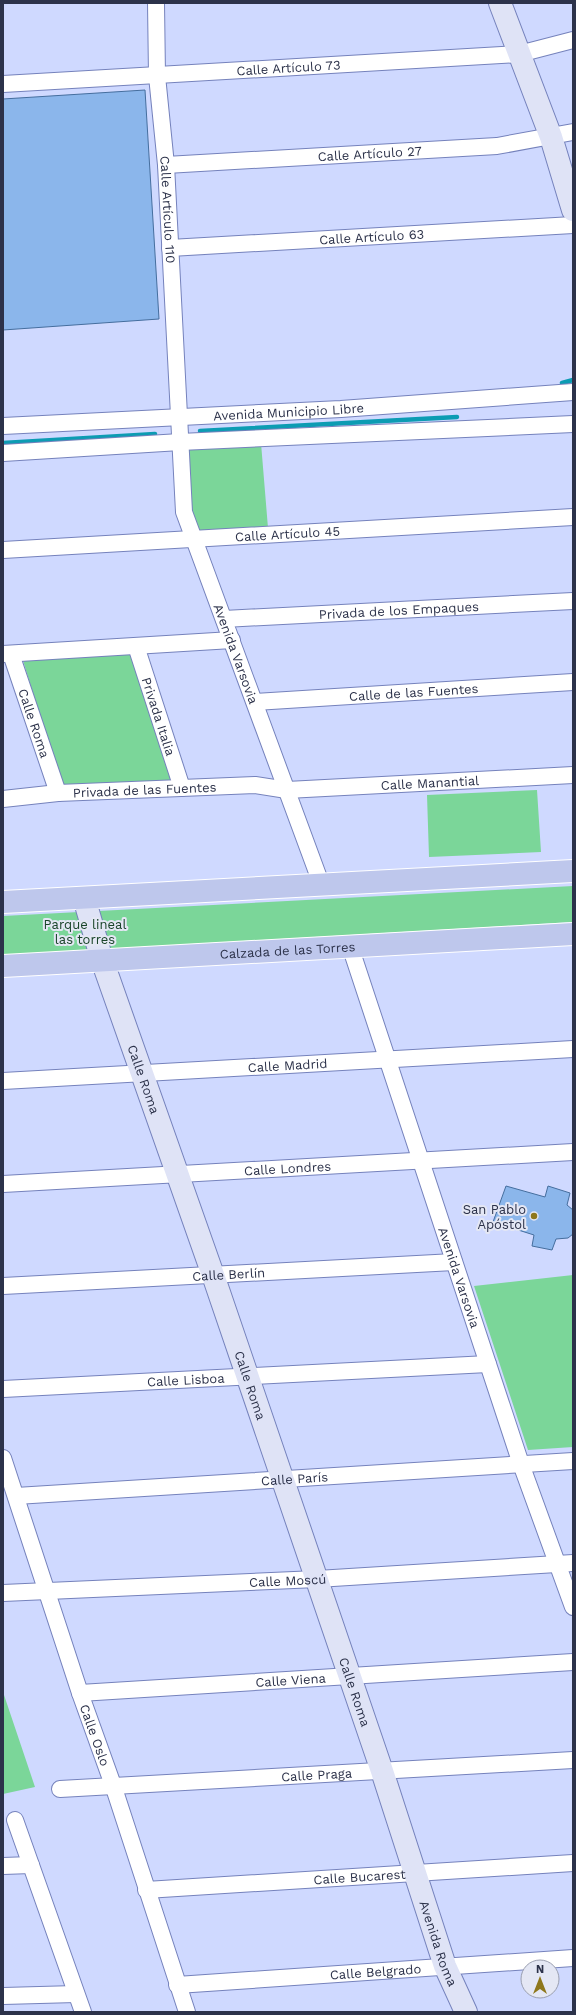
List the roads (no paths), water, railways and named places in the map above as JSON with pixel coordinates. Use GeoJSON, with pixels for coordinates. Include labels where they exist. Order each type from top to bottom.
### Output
{"type":"FeatureCollection","features":[{"type":"Feature","properties":{"kind":"main road"},"geometry":{"type":"LineString","coordinates":[[3,902],[322,886],[573,871]]}},
{"type":"Feature","properties":{"kind":"main road","name":"Calzada de las Torres"},"geometry":{"type":"LineString","coordinates":[[3,966],[573,934]]}},
{"type":"Feature","properties":{"kind":"street","name":"Calle Artículo 110"},"geometry":{"type":"LineString","coordinates":[[156,3],[157,76],[166,165],[179,416]]}},
{"type":"Feature","properties":{"kind":"street"},"geometry":{"type":"LineString","coordinates":[[500,3],[551,137],[573,210]]}},
{"type":"Feature","properties":{"kind":"street","name":"Calle Artículo 73"},"geometry":{"type":"LineString","coordinates":[[3,84],[519,54],[573,40]]}},
{"type":"Feature","properties":{"kind":"street","name":"Calle Artículo 27"},"geometry":{"type":"LineString","coordinates":[[166,165],[497,146],[573,132]]}},
{"type":"Feature","properties":{"kind":"street","name":"Calle Artículo 63"},"geometry":{"type":"LineString","coordinates":[[170,248],[573,225]]}},
{"type":"Feature","properties":{"kind":"street","name":"Avenida Municipio Libre"},"geometry":{"type":"LineString","coordinates":[[3,426],[341,408],[573,392]]}},
{"type":"Feature","properties":{"kind":"street","name":"Avenida Varsovia"},"geometry":{"type":"LineString","coordinates":[[179,416],[184,512],[192,539],[232,640],[322,886]]}},
{"type":"Feature","properties":{"kind":"street","name":"Avenida Municipio Libre"},"geometry":{"type":"LineString","coordinates":[[3,453],[180,442],[573,424]]}},
{"type":"Feature","properties":{"kind":"street","name":"Calle Artículo 45"},"geometry":{"type":"LineString","coordinates":[[3,550],[573,517]]}},
{"type":"Feature","properties":{"kind":"street","name":"Privada de los Empaques"},"geometry":{"type":"LineString","coordinates":[[224,619],[573,601]]}},
{"type":"Feature","properties":{"kind":"street"},"geometry":{"type":"LineString","coordinates":[[7,654],[232,640]]}},
{"type":"Feature","properties":{"kind":"street","name":"Privada Italia"},"geometry":{"type":"LineString","coordinates":[[136,646],[182,788]]}},
{"type":"Feature","properties":{"kind":"street","name":"Calle Roma"},"geometry":{"type":"LineString","coordinates":[[7,654],[58,793]]}},
{"type":"Feature","properties":{"kind":"street","name":"Calle de las Fuentes"},"geometry":{"type":"LineString","coordinates":[[255,702],[573,682]]}},
{"type":"Feature","properties":{"kind":"street","name":"Calle Manantial"},"geometry":{"type":"LineString","coordinates":[[287,790],[573,775]]}},
{"type":"Feature","properties":{"kind":"street","name":"Privada de las Fuentes"},"geometry":{"type":"LineString","coordinates":[[3,799],[58,793],[255,785],[287,790]]}},
{"type":"Feature","properties":{"kind":"street","name":"Calle Roma"},"geometry":{"type":"LineString","coordinates":[[84,898],[102,960],[179,1174],[382,1770],[415,1873]]}},
{"type":"Feature","properties":{"kind":"street","name":"Avenida Varsovia"},"geometry":{"type":"LineString","coordinates":[[350,946],[422,1160],[521,1464],[566,1563],[573,1607]]}},
{"type":"Feature","properties":{"kind":"street","name":"Calle Madrid"},"geometry":{"type":"LineString","coordinates":[[3,1081],[573,1049]]}},
{"type":"Feature","properties":{"kind":"street","name":"Calle Londres"},"geometry":{"type":"LineString","coordinates":[[3,1184],[573,1152]]}},
{"type":"Feature","properties":{"kind":"street","name":"Calle Berlín"},"geometry":{"type":"LineString","coordinates":[[3,1286],[454,1262]]}},
{"type":"Feature","properties":{"kind":"street","name":"Calle Lisboa"},"geometry":{"type":"LineString","coordinates":[[3,1389],[488,1364]]}},
{"type":"Feature","properties":{"kind":"street","name":"Calle Oslo"},"geometry":{"type":"LineString","coordinates":[[3,1458],[80,1694],[113,1785],[187,2012]]}},
{"type":"Feature","properties":{"kind":"street","name":"Calle París"},"geometry":{"type":"LineString","coordinates":[[16,1496],[573,1461]]}},
{"type":"Feature","properties":{"kind":"street","name":"Calle Moscú"},"geometry":{"type":"LineString","coordinates":[[3,1593],[317,1579],[566,1563]]}},
{"type":"Feature","properties":{"kind":"street","name":"Calle Viena"},"geometry":{"type":"LineString","coordinates":[[80,1694],[573,1662]]}},
{"type":"Feature","properties":{"kind":"street","name":"Calle Praga"},"geometry":{"type":"LineString","coordinates":[[60,1789],[573,1760]]}},
{"type":"Feature","properties":{"kind":"street"},"geometry":{"type":"LineString","coordinates":[[15,1820],[83,2012]]}},
{"type":"Feature","properties":{"kind":"street","name":"Calle Bucarest"},"geometry":{"type":"LineString","coordinates":[[146,1890],[573,1863]]}},
{"type":"Feature","properties":{"kind":"street"},"geometry":{"type":"LineString","coordinates":[[3,1866],[31,1865]]}},
{"type":"Feature","properties":{"kind":"street","name":"Avenida Roma"},"geometry":{"type":"LineString","coordinates":[[415,1873],[445,1966],[466,2012]]}},
{"type":"Feature","properties":{"kind":"street","name":"Calle Belgrado"},"geometry":{"type":"LineString","coordinates":[[178,1985],[573,1958]]}},
{"type":"Feature","properties":{"kind":"street"},"geometry":{"type":"LineString","coordinates":[[3,1996],[76,1994]]}},
{"type":"Feature","properties":{"kind":"waterway"},"geometry":{"type":"LineString","coordinates":[[562,383],[573,380]]}},
{"type":"Feature","properties":{"kind":"waterway"},"geometry":{"type":"LineString","coordinates":[[200,431],[457,417]]}},
{"type":"Feature","properties":{"kind":"waterway"},"geometry":{"type":"LineString","coordinates":[[3,443],[155,434]]}},
{"type":"Feature","properties":{"kind":"place","name":"San Pablo Apóstol"},"geometry":{"type":"Point","coordinates":[534,1216]}},
{"type":"Feature","properties":{"kind":"park label","name":"Parque lineal las torres"},"geometry":{"type":"Point","coordinates":[85,932]}}]}
